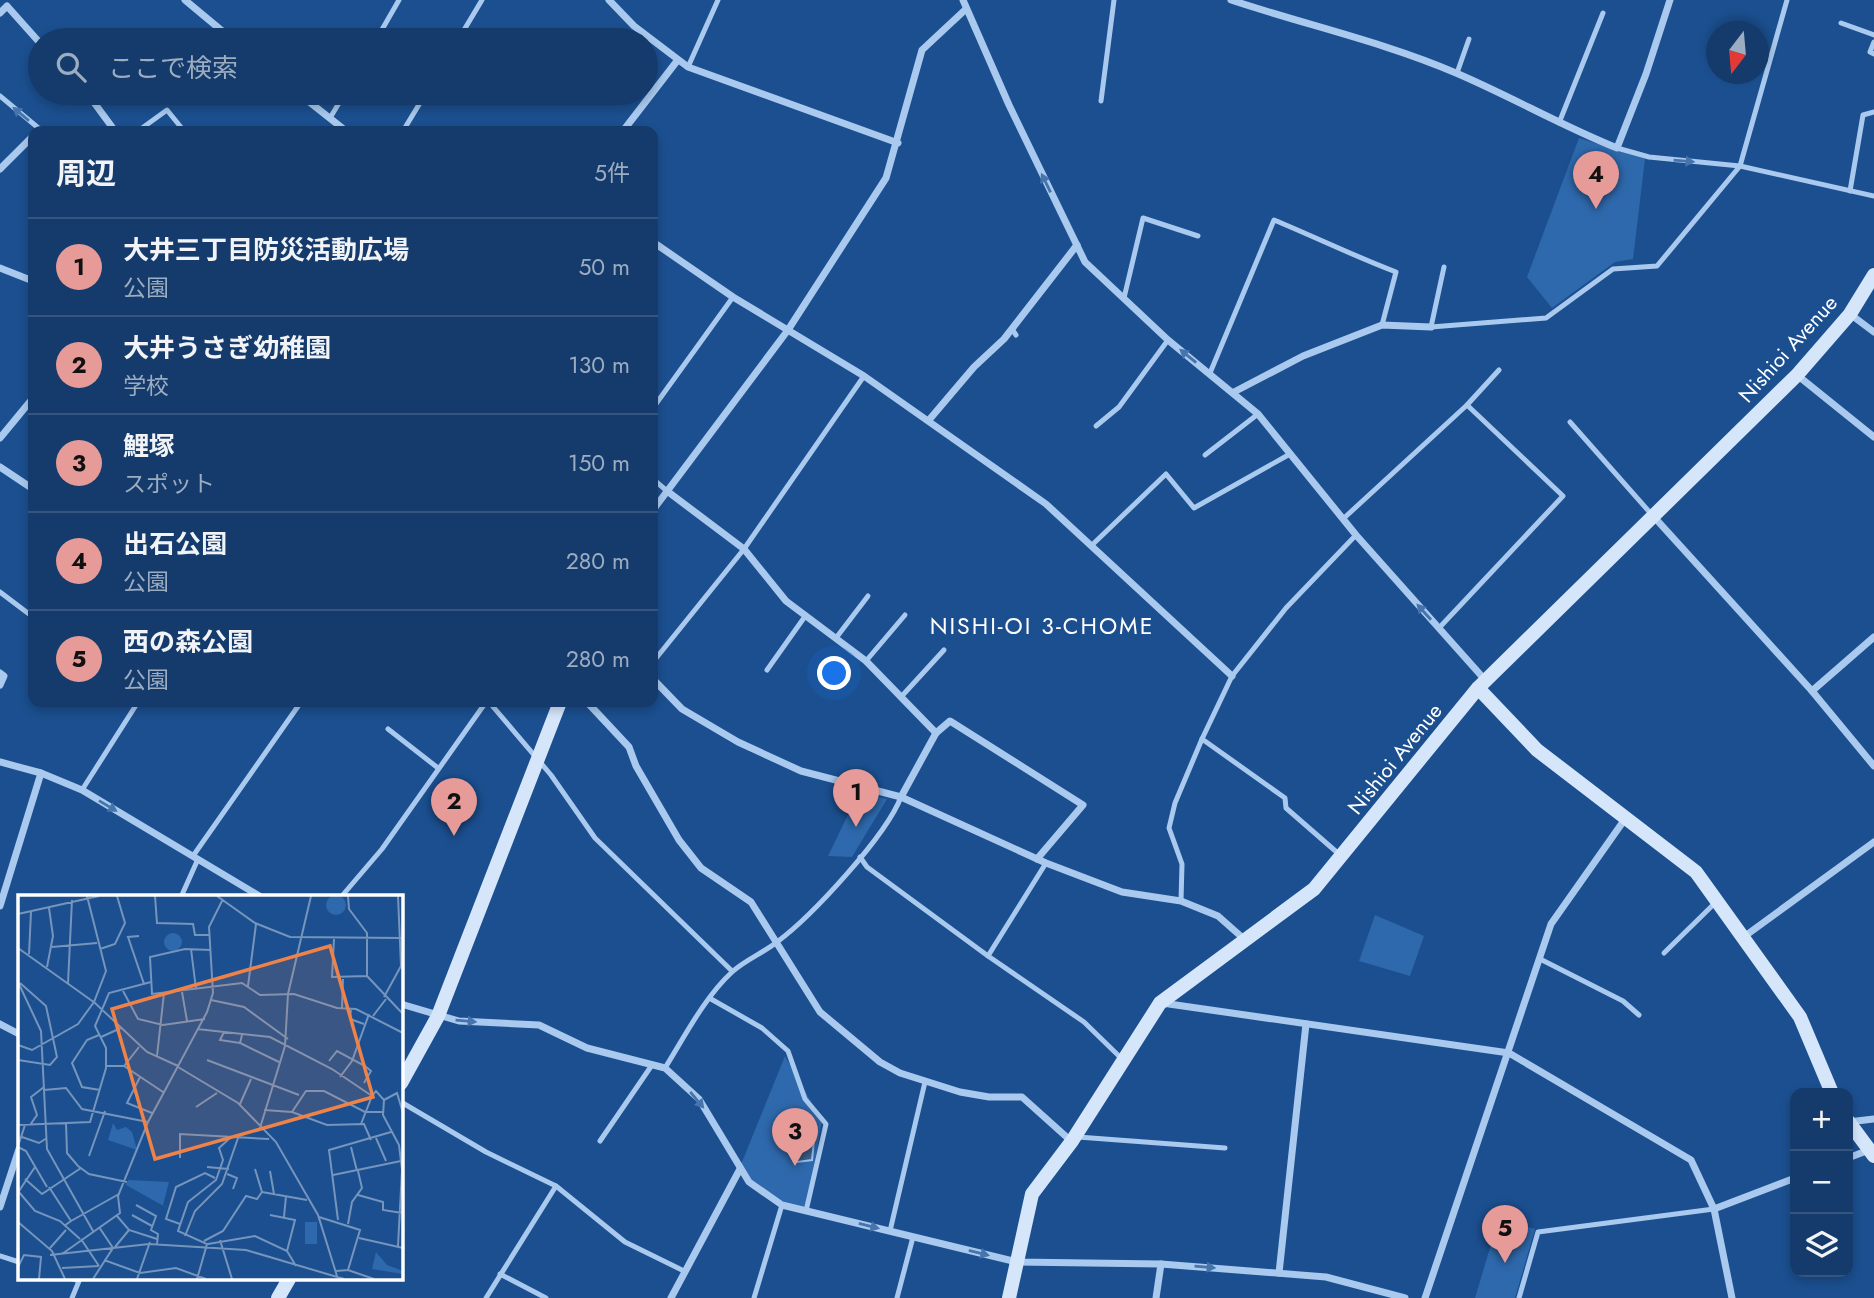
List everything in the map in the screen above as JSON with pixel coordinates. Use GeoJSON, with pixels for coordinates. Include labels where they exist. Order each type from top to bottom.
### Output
{"type":"FeatureCollection","features":[{"type":"Feature","properties":{"kind":"street"},"geometry":{"type":"LineString","coordinates":[[186,0],[219,28]]}},
{"type":"Feature","properties":{"kind":"street"},"geometry":{"type":"LineString","coordinates":[[609,0],[636,28]]}},
{"type":"Feature","properties":{"kind":"street"},"geometry":{"type":"LineString","coordinates":[[963,0],[1085,262],[1168,340],[1258,414],[1356,535],[1439,628],[1482,685],[1537,750],[1696,872],[1745,936],[1800,1017],[1830,1088]]}},
{"type":"Feature","properties":{"kind":"street"},"geometry":{"type":"LineString","coordinates":[[1234,0],[1412,56],[1617,148],[1646,74],[1670,0]]}},
{"type":"Feature","properties":{"kind":"street"},"geometry":{"type":"LineString","coordinates":[[0,13],[10,3],[29,28]]}},
{"type":"Feature","properties":{"kind":"street"},"geometry":{"type":"LineString","coordinates":[[658,503],[788,330],[886,178],[922,50],[966,9]]}},
{"type":"Feature","properties":{"kind":"street"},"geometry":{"type":"LineString","coordinates":[[658,46],[688,67],[898,143]]}},
{"type":"Feature","properties":{"kind":"street"},"geometry":{"type":"LineString","coordinates":[[658,86],[677,61]]}},
{"type":"Feature","properties":{"kind":"street"},"geometry":{"type":"LineString","coordinates":[[95,105],[111,126]]}},
{"type":"Feature","properties":{"kind":"street"},"geometry":{"type":"LineString","coordinates":[[313,105],[340,126]]}},
{"type":"Feature","properties":{"kind":"street"},"geometry":{"type":"LineString","coordinates":[[627,126],[643,105]]}},
{"type":"Feature","properties":{"kind":"street"},"geometry":{"type":"LineString","coordinates":[[0,169],[28,141]]}},
{"type":"Feature","properties":{"kind":"street"},"geometry":{"type":"LineString","coordinates":[[658,245],[733,297],[864,376],[1046,505],[1233,676]]}},
{"type":"Feature","properties":{"kind":"street"},"geometry":{"type":"LineString","coordinates":[[929,420],[974,367],[1014,332],[1077,245]]}},
{"type":"Feature","properties":{"kind":"street"},"geometry":{"type":"LineString","coordinates":[[0,268],[28,279]]}},
{"type":"Feature","properties":{"kind":"street","name":"Nishioi Avenue"},"geometry":{"type":"LineString","coordinates":[[1009,1298],[1032,1195],[1074,1139],[1122,1059],[1160,1003],[1314,889],[1482,685],[1656,518],[1797,376],[1850,314],[1874,275]]}},
{"type":"Feature","properties":{"kind":"street"},"geometry":{"type":"LineString","coordinates":[[1850,314],[1874,332]]}},
{"type":"Feature","properties":{"kind":"street"},"geometry":{"type":"LineString","coordinates":[[1234,392],[1303,356],[1382,325],[1431,327]]}},
{"type":"Feature","properties":{"kind":"street"},"geometry":{"type":"LineString","coordinates":[[1797,376],[1874,437]]}},
{"type":"Feature","properties":{"kind":"street"},"geometry":{"type":"LineString","coordinates":[[0,438],[28,404]]}},
{"type":"Feature","properties":{"kind":"street"},"geometry":{"type":"LineString","coordinates":[[0,467],[28,486]]}},
{"type":"Feature","properties":{"kind":"street"},"geometry":{"type":"LineString","coordinates":[[667,491],[744,549],[786,601],[866,661],[936,733]]}},
{"type":"Feature","properties":{"kind":"street"},"geometry":{"type":"LineString","coordinates":[[1656,518],[1812,691],[1874,766]]}},
{"type":"Feature","properties":{"kind":"street"},"geometry":{"type":"LineString","coordinates":[[1812,691],[1874,637]]}},
{"type":"Feature","properties":{"kind":"street"},"geometry":{"type":"LineString","coordinates":[[0,673],[4,676],[0,685]]}},
{"type":"Feature","properties":{"kind":"street"},"geometry":{"type":"LineString","coordinates":[[658,684],[682,709],[738,742],[801,771],[901,797],[1046,863],[1122,892],[1181,901],[1218,916],[1244,939]]}},
{"type":"Feature","properties":{"kind":"street"},"geometry":{"type":"LineString","coordinates":[[402,1081],[438,1016],[558,707]]}},
{"type":"Feature","properties":{"kind":"street"},"geometry":{"type":"LineString","coordinates":[[592,707],[629,747],[636,766],[679,841],[701,868],[751,902],[820,1012],[880,1062],[925,1082],[989,1097],[1022,1097],[1074,1139]]}},
{"type":"Feature","properties":{"kind":"street"},"geometry":{"type":"LineString","coordinates":[[901,797],[936,733],[950,721],[1083,805],[1037,859]]}},
{"type":"Feature","properties":{"kind":"street"},"geometry":{"type":"LineString","coordinates":[[0,762],[41,773],[82,790],[196,858],[238,887],[256,895]]}},
{"type":"Feature","properties":{"kind":"street"},"geometry":{"type":"LineString","coordinates":[[0,906],[41,773]]}},
{"type":"Feature","properties":{"kind":"street"},"geometry":{"type":"LineString","coordinates":[[1425,1298],[1551,924],[1625,819]]}},
{"type":"Feature","properties":{"kind":"street"},"geometry":{"type":"LineString","coordinates":[[1745,936],[1874,842]]}},
{"type":"Feature","properties":{"kind":"street"},"geometry":{"type":"LineString","coordinates":[[402,1003],[459,1021],[540,1025],[587,1048],[665,1068],[699,1099],[748,1182],[782,1205],[1017,1262],[1161,1264],[1326,1277],[1402,1298]]}},
{"type":"Feature","properties":{"kind":"street"},"geometry":{"type":"LineString","coordinates":[[1160,1003],[1509,1053],[1690,1160],[1714,1209],[1732,1298]]}},
{"type":"Feature","properties":{"kind":"street"},"geometry":{"type":"LineString","coordinates":[[0,1024],[18,1033]]}},
{"type":"Feature","properties":{"kind":"street"},"geometry":{"type":"LineString","coordinates":[[1279,1273],[1306,1024]]}},
{"type":"Feature","properties":{"kind":"street"},"geometry":{"type":"LineString","coordinates":[[1853,1121],[1874,1119]]}},
{"type":"Feature","properties":{"kind":"street"},"geometry":{"type":"LineString","coordinates":[[1853,1128],[1872,1153],[1853,1157]]}},
{"type":"Feature","properties":{"kind":"street"},"geometry":{"type":"LineString","coordinates":[[0,1207],[18,1152]]}},
{"type":"Feature","properties":{"kind":"street"},"geometry":{"type":"LineString","coordinates":[[671,1298],[740,1169]]}},
{"type":"Feature","properties":{"kind":"street"},"geometry":{"type":"LineString","coordinates":[[1714,1209],[1790,1180]]}},
{"type":"Feature","properties":{"kind":"street"},"geometry":{"type":"LineString","coordinates":[[1156,1298],[1161,1264]]}},
{"type":"Feature","properties":{"kind":"street"},"geometry":{"type":"LineString","coordinates":[[278,1298],[285,1280]]}},
{"type":"Feature","properties":{"kind":"lane"},"geometry":{"type":"LineString","coordinates":[[383,28],[399,0]]}},
{"type":"Feature","properties":{"kind":"lane"},"geometry":{"type":"LineString","coordinates":[[465,28],[482,0]]}},
{"type":"Feature","properties":{"kind":"lane"},"geometry":{"type":"LineString","coordinates":[[688,67],[718,0]]}},
{"type":"Feature","properties":{"kind":"lane"},"geometry":{"type":"LineString","coordinates":[[1101,101],[1114,0]]}},
{"type":"Feature","properties":{"kind":"lane"},"geometry":{"type":"LineString","coordinates":[[1444,267],[1431,327],[1546,318],[1613,269],[1657,266],[1740,166],[1787,0]]}},
{"type":"Feature","properties":{"kind":"lane"},"geometry":{"type":"LineString","coordinates":[[1559,123],[1603,13]]}},
{"type":"Feature","properties":{"kind":"lane"},"geometry":{"type":"LineString","coordinates":[[1841,23],[1874,36]]}},
{"type":"Feature","properties":{"kind":"lane"},"geometry":{"type":"LineString","coordinates":[[1457,74],[1469,38]]}},
{"type":"Feature","properties":{"kind":"lane"},"geometry":{"type":"LineString","coordinates":[[1874,42],[1870,52],[1874,54]]}},
{"type":"Feature","properties":{"kind":"lane"},"geometry":{"type":"LineString","coordinates":[[0,96],[34,126]]}},
{"type":"Feature","properties":{"kind":"lane"},"geometry":{"type":"LineString","coordinates":[[330,118],[338,105]]}},
{"type":"Feature","properties":{"kind":"lane"},"geometry":{"type":"LineString","coordinates":[[405,126],[418,105]]}},
{"type":"Feature","properties":{"kind":"lane"},"geometry":{"type":"LineString","coordinates":[[145,126],[167,110],[180,126]]}},
{"type":"Feature","properties":{"kind":"lane"},"geometry":{"type":"LineString","coordinates":[[1850,191],[1863,115],[1874,112]]}},
{"type":"Feature","properties":{"kind":"lane"},"geometry":{"type":"LineString","coordinates":[[1617,148],[1649,157],[1740,166],[1874,196]]}},
{"type":"Feature","properties":{"kind":"lane"},"geometry":{"type":"LineString","coordinates":[[1124,298],[1143,218],[1198,236]]}},
{"type":"Feature","properties":{"kind":"lane"},"geometry":{"type":"LineString","coordinates":[[1210,373],[1274,220],[1324,241],[1334,249],[1396,272],[1382,325]]}},
{"type":"Feature","properties":{"kind":"lane"},"geometry":{"type":"LineString","coordinates":[[658,401],[733,297]]}},
{"type":"Feature","properties":{"kind":"lane"},"geometry":{"type":"LineString","coordinates":[[1097,426],[1119,407],[1168,340]]}},
{"type":"Feature","properties":{"kind":"lane"},"geometry":{"type":"LineString","coordinates":[[1343,519],[1467,405],[1499,370]]}},
{"type":"Feature","properties":{"kind":"lane"},"geometry":{"type":"LineString","coordinates":[[658,656],[744,549],[864,376]]}},
{"type":"Feature","properties":{"kind":"lane"},"geometry":{"type":"LineString","coordinates":[[1439,628],[1563,496],[1467,405]]}},
{"type":"Feature","properties":{"kind":"lane"},"geometry":{"type":"LineString","coordinates":[[1205,455],[1258,414]]}},
{"type":"Feature","properties":{"kind":"lane"},"geometry":{"type":"LineString","coordinates":[[1570,422],[1656,518]]}},
{"type":"Feature","properties":{"kind":"lane"},"geometry":{"type":"LineString","coordinates":[[1091,546],[1166,474],[1194,508],[1290,454]]}},
{"type":"Feature","properties":{"kind":"lane"},"geometry":{"type":"LineString","coordinates":[[658,483],[667,491]]}},
{"type":"Feature","properties":{"kind":"lane"},"geometry":{"type":"LineString","coordinates":[[1181,901],[1182,864],[1169,828],[1175,803],[1202,739],[1233,676],[1286,608],[1356,535]]}},
{"type":"Feature","properties":{"kind":"lane"},"geometry":{"type":"LineString","coordinates":[[0,592],[28,613]]}},
{"type":"Feature","properties":{"kind":"lane"},"geometry":{"type":"LineString","coordinates":[[836,638],[868,596]]}},
{"type":"Feature","properties":{"kind":"lane"},"geometry":{"type":"LineString","coordinates":[[767,670],[806,615]]}},
{"type":"Feature","properties":{"kind":"lane"},"geometry":{"type":"LineString","coordinates":[[866,661],[905,615]]}},
{"type":"Feature","properties":{"kind":"lane"},"geometry":{"type":"LineString","coordinates":[[901,697],[944,650]]}},
{"type":"Feature","properties":{"kind":"lane"},"geometry":{"type":"LineString","coordinates":[[82,790],[135,707]]}},
{"type":"Feature","properties":{"kind":"lane"},"geometry":{"type":"LineString","coordinates":[[182,895],[196,858],[298,707]]}},
{"type":"Feature","properties":{"kind":"lane"},"geometry":{"type":"LineString","coordinates":[[343,895],[382,849],[483,707]]}},
{"type":"Feature","properties":{"kind":"lane"},"geometry":{"type":"LineString","coordinates":[[491,707],[536,758],[594,838],[732,971]]}},
{"type":"Feature","properties":{"kind":"lane"},"geometry":{"type":"LineString","coordinates":[[388,729],[438,768]]}},
{"type":"Feature","properties":{"kind":"lane"},"geometry":{"type":"LineString","coordinates":[[1202,739],[1285,798],[1286,808],[1343,857]]}},
{"type":"Feature","properties":{"kind":"lane"},"geometry":{"type":"LineString","coordinates":[[665,1068],[703,1006],[732,971],[778,942],[860,857],[895,814],[901,797]]}},
{"type":"Feature","properties":{"kind":"lane"},"geometry":{"type":"LineString","coordinates":[[860,857],[867,867],[1084,1022],[1122,1059]]}},
{"type":"Feature","properties":{"kind":"lane"},"geometry":{"type":"LineString","coordinates":[[988,956],[1046,863]]}},
{"type":"Feature","properties":{"kind":"lane"},"geometry":{"type":"LineString","coordinates":[[1664,953],[1718,900]]}},
{"type":"Feature","properties":{"kind":"lane"},"geometry":{"type":"LineString","coordinates":[[1540,958],[1623,1001],[1639,1015]]}},
{"type":"Feature","properties":{"kind":"lane"},"geometry":{"type":"LineString","coordinates":[[711,999],[762,1028],[788,1051],[805,1099],[826,1124],[806,1211]]}},
{"type":"Feature","properties":{"kind":"lane"},"geometry":{"type":"LineString","coordinates":[[600,1141],[652,1065]]}},
{"type":"Feature","properties":{"kind":"lane"},"geometry":{"type":"LineString","coordinates":[[890,1231],[925,1082]]}},
{"type":"Feature","properties":{"kind":"lane"},"geometry":{"type":"LineString","coordinates":[[402,1103],[486,1153],[556,1186],[625,1242],[684,1271]]}},
{"type":"Feature","properties":{"kind":"lane"},"geometry":{"type":"LineString","coordinates":[[1074,1139],[1225,1148]]}},
{"type":"Feature","properties":{"kind":"lane"},"geometry":{"type":"LineString","coordinates":[[486,1298],[556,1186]]}},
{"type":"Feature","properties":{"kind":"lane"},"geometry":{"type":"LineString","coordinates":[[754,1298],[782,1205]]}},
{"type":"Feature","properties":{"kind":"lane"},"geometry":{"type":"LineString","coordinates":[[1519,1298],[1538,1232],[1714,1209]]}},
{"type":"Feature","properties":{"kind":"lane"},"geometry":{"type":"LineString","coordinates":[[897,1298],[913,1237]]}},
{"type":"Feature","properties":{"kind":"lane"},"geometry":{"type":"LineString","coordinates":[[0,1256],[18,1262]]}},
{"type":"Feature","properties":{"kind":"lane"},"geometry":{"type":"LineString","coordinates":[[500,1274],[546,1298]]}},
{"type":"Feature","properties":{"kind":"lane"},"geometry":{"type":"LineString","coordinates":[[72,1298],[79,1281],[76,1280]]}},
{"type":"Feature","properties":{"kind":"shaded area"},"geometry":{"type":"Polygon","coordinates":[[[1579,138],[1645,159],[1633,259],[1615,262],[1552,308],[1527,277],[1579,138]]]}},
{"type":"Feature","properties":{"kind":"shaded area"},"geometry":{"type":"Polygon","coordinates":[[[859,792],[887,799],[852,857],[828,856],[859,792]]]}},
{"type":"Feature","properties":{"kind":"shaded area"},"geometry":{"type":"Polygon","coordinates":[[[1375,915],[1424,936],[1410,976],[1359,961],[1375,915]]]}},
{"type":"Feature","properties":{"kind":"shaded area"},"geometry":{"type":"Polygon","coordinates":[[[785,1056],[822,1121],[806,1211],[768,1196],[752,1183],[740,1167],[785,1056]]]}},
{"type":"Feature","properties":{"kind":"shaded area"},"geometry":{"type":"Polygon","coordinates":[[[791,1128],[807,1133],[814,1140],[812,1160],[797,1162],[788,1149],[791,1128]]]}},
{"type":"Feature","properties":{"kind":"shaded area"},"geometry":{"type":"Polygon","coordinates":[[[1499,1218],[1535,1229],[1515,1298],[1475,1298],[1499,1218]]]}},
{"type":"Feature","properties":{"kind":"place","name":"出石公園"},"geometry":{"type":"Point","coordinates":[1596,209]}},
{"type":"Feature","properties":{"kind":"place","name":"大井三丁目防災活動広場"},"geometry":{"type":"Point","coordinates":[856,827]}},
{"type":"Feature","properties":{"kind":"place","name":"大井うさぎ幼稚園"},"geometry":{"type":"Point","coordinates":[454,836]}},
{"type":"Feature","properties":{"kind":"place","name":"鯉塚"},"geometry":{"type":"Point","coordinates":[795,1166]}},
{"type":"Feature","properties":{"kind":"place","name":"西の森公園"},"geometry":{"type":"Point","coordinates":[1505,1263]}},
{"type":"Feature","properties":{"kind":"district","name":"NISHI-OI 3-CHOME"},"geometry":{"type":"Point","coordinates":[1042,626]}}]}
